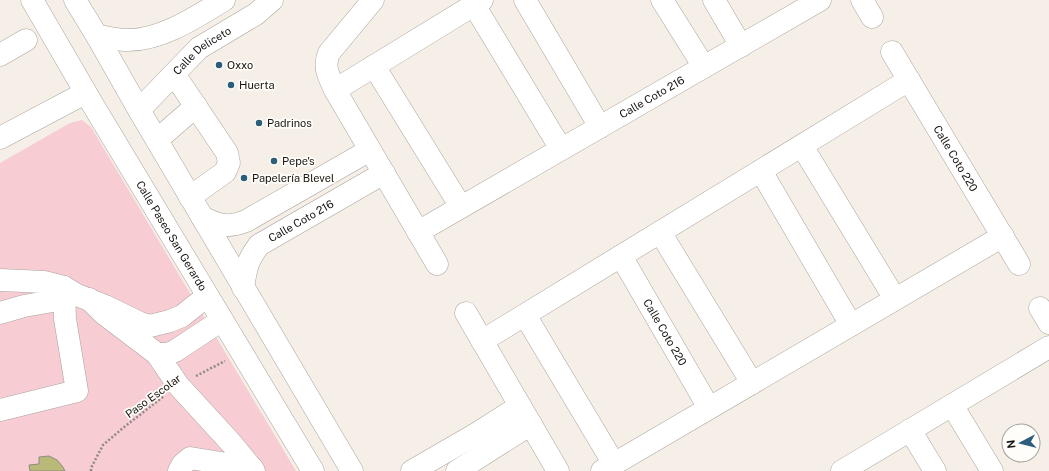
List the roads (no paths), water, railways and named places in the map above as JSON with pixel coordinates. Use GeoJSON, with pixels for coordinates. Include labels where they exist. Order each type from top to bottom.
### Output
{"type":"FeatureCollection","features":[{"type":"Feature","properties":{"kind":"street","name":"Calle Paseo San Gerardo"},"geometry":{"type":"LineString","coordinates":[[32,0],[85,93],[313,471]]}},
{"type":"Feature","properties":{"kind":"street"},"geometry":{"type":"LineString","coordinates":[[75,0],[352,471]]}},
{"type":"Feature","properties":{"kind":"street"},"geometry":{"type":"LineString","coordinates":[[97,36],[128,40],[152,36],[191,20],[224,0]]}},
{"type":"Feature","properties":{"kind":"street","name":"Calle Deliceto"},"geometry":{"type":"LineString","coordinates":[[139,110],[199,48],[256,14],[272,0]]}},
{"type":"Feature","properties":{"kind":"street"},"geometry":{"type":"LineString","coordinates":[[373,0],[329,53],[326,59],[326,70],[335,90],[437,264]]}},
{"type":"Feature","properties":{"kind":"street"},"geometry":{"type":"LineString","coordinates":[[525,0],[600,127]]}},
{"type":"Feature","properties":{"kind":"street"},"geometry":{"type":"LineString","coordinates":[[662,0],[704,67]]}},
{"type":"Feature","properties":{"kind":"street"},"geometry":{"type":"LineString","coordinates":[[714,0],[741,46]]}},
{"type":"Feature","properties":{"kind":"street","name":"Calle Coto 216"},"geometry":{"type":"LineString","coordinates":[[418,232],[820,0]]}},
{"type":"Feature","properties":{"kind":"street"},"geometry":{"type":"LineString","coordinates":[[335,90],[478,2],[561,149]]}},
{"type":"Feature","properties":{"kind":"street"},"geometry":{"type":"LineString","coordinates":[[0,55],[26,40]]}},
{"type":"Feature","properties":{"kind":"street","name":"Calle Coto 220"},"geometry":{"type":"LineString","coordinates":[[892,52],[1019,264]]}},
{"type":"Feature","properties":{"kind":"street"},"geometry":{"type":"LineString","coordinates":[[374,66],[461,208]]}},
{"type":"Feature","properties":{"kind":"street"},"geometry":{"type":"LineString","coordinates":[[174,74],[227,153],[229,163],[225,172],[190,197]]}},
{"type":"Feature","properties":{"kind":"street"},"geometry":{"type":"LineString","coordinates":[[482,341],[909,80]]}},
{"type":"Feature","properties":{"kind":"street"},"geometry":{"type":"LineString","coordinates":[[0,138],[85,93]]}},
{"type":"Feature","properties":{"kind":"street"},"geometry":{"type":"LineString","coordinates":[[157,140],[196,106]]}},
{"type":"Feature","properties":{"kind":"street"},"geometry":{"type":"LineString","coordinates":[[802,146],[895,299]]}},
{"type":"Feature","properties":{"kind":"street"},"geometry":{"type":"LineString","coordinates":[[202,217],[215,224],[223,226],[237,225],[370,150]]}},
{"type":"Feature","properties":{"kind":"street"},"geometry":{"type":"LineString","coordinates":[[761,171],[851,325]]}},
{"type":"Feature","properties":{"kind":"street","name":"Calle Coto 216"},"geometry":{"type":"LineString","coordinates":[[243,288],[247,265],[251,256],[259,245],[384,173]]}},
{"type":"Feature","properties":{"kind":"street"},"geometry":{"type":"LineString","coordinates":[[660,232],[752,383]]}},
{"type":"Feature","properties":{"kind":"street"},"geometry":{"type":"LineString","coordinates":[[525,315],[608,468],[1002,236]]}},
{"type":"Feature","properties":{"kind":"street","name":"Calle Coto 220"},"geometry":{"type":"LineString","coordinates":[[621,256],[709,408]]}},
{"type":"Feature","properties":{"kind":"street"},"geometry":{"type":"LineString","coordinates":[[0,280],[44,282],[64,293],[89,299],[150,326],[182,316],[207,296]]}},
{"type":"Feature","properties":{"kind":"street"},"geometry":{"type":"LineString","coordinates":[[0,313],[31,305],[64,293]]}},
{"type":"Feature","properties":{"kind":"street"},"geometry":{"type":"LineString","coordinates":[[0,410],[77,391],[65,319],[64,293]]}},
{"type":"Feature","properties":{"kind":"street"},"geometry":{"type":"LineString","coordinates":[[89,299],[103,313],[157,354],[178,386],[253,469]]}},
{"type":"Feature","properties":{"kind":"street"},"geometry":{"type":"LineString","coordinates":[[466,313],[558,471]]}},
{"type":"Feature","properties":{"kind":"street"},"geometry":{"type":"LineString","coordinates":[[157,354],[167,354],[175,351],[222,320]]}},
{"type":"Feature","properties":{"kind":"street"},"geometry":{"type":"LineString","coordinates":[[157,354],[154,336],[156,329],[160,324]]}},
{"type":"Feature","properties":{"kind":"street"},"geometry":{"type":"LineString","coordinates":[[842,471],[1049,347]]}},
{"type":"Feature","properties":{"kind":"street"},"geometry":{"type":"LineString","coordinates":[[952,405],[992,471]]}},
{"type":"Feature","properties":{"kind":"street"},"geometry":{"type":"LineString","coordinates":[[412,471],[476,434],[526,415]]}},
{"type":"Feature","properties":{"kind":"street"},"geometry":{"type":"LineString","coordinates":[[457,471],[526,415]]}},
{"type":"Feature","properties":{"kind":"street"},"geometry":{"type":"LineString","coordinates":[[910,430],[935,471]]}},
{"type":"Feature","properties":{"kind":"street"},"geometry":{"type":"LineString","coordinates":[[179,471],[183,464],[190,458],[253,469]]}},
{"type":"Feature","properties":{"kind":"place","name":"Oxxo"},"geometry":{"type":"Point","coordinates":[219,65]}},
{"type":"Feature","properties":{"kind":"place","name":"Huerta"},"geometry":{"type":"Point","coordinates":[231,85]}},
{"type":"Feature","properties":{"kind":"place","name":"Padrinos"},"geometry":{"type":"Point","coordinates":[259,123]}},
{"type":"Feature","properties":{"kind":"place","name":"Pepe's"},"geometry":{"type":"Point","coordinates":[274,161]}},
{"type":"Feature","properties":{"kind":"place","name":"Papelería Blevel"},"geometry":{"type":"Point","coordinates":[244,178]}}]}
